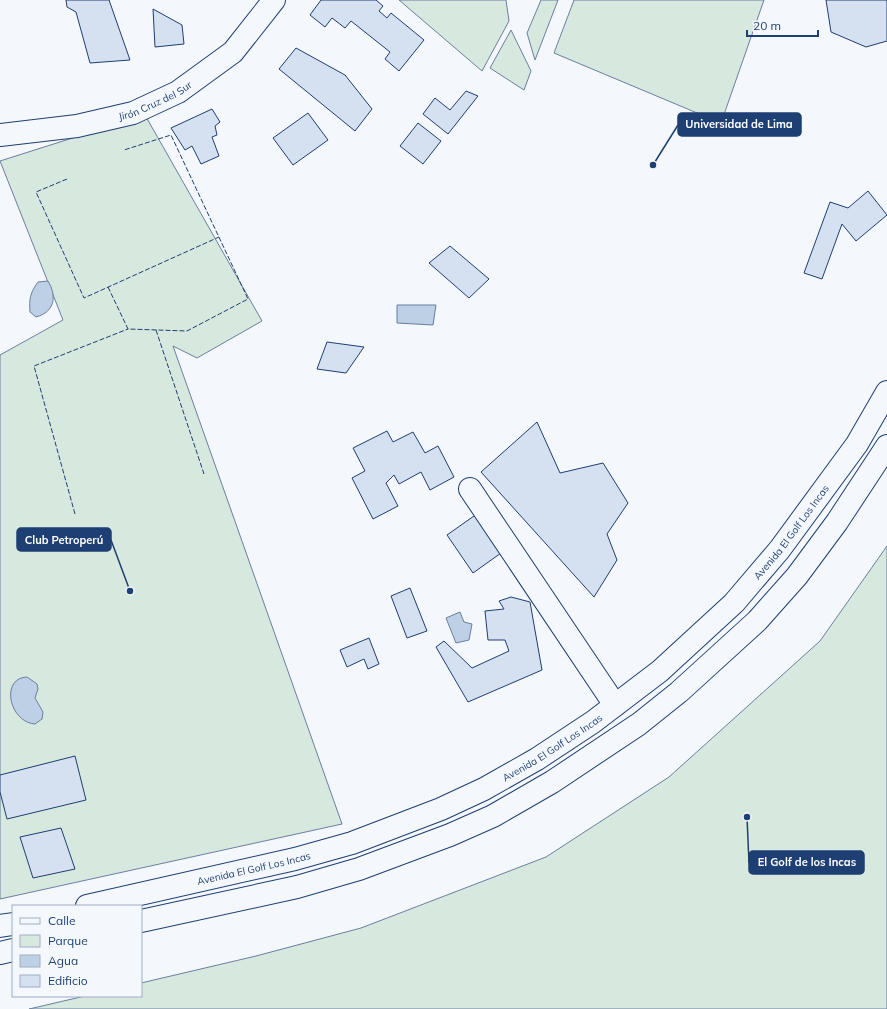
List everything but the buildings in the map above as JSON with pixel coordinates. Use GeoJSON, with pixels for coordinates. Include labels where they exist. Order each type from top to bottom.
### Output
{"type":"FeatureCollection","features":[{"type":"Feature","properties":{"kind":"street","name":"Jirón Cruz del Sur"},"geometry":{"type":"LineString","coordinates":[[0,135],[91,123],[133,112],[178,92],[232,52],[274,0]]}},
{"type":"Feature","properties":{"kind":"street","name":"Avenida El Golf Los Incas"},"geometry":{"type":"LineString","coordinates":[[92,905],[295,859],[359,840],[441,809],[484,789],[537,759],[615,705],[660,671],[734,603],[780,549],[857,444],[887,392]]}},
{"type":"Feature","properties":{"kind":"street"},"geometry":{"type":"LineString","coordinates":[[142,921],[297,887],[359,869],[450,835],[493,816],[552,782],[645,719],[679,692],[757,621],[811,558],[837,522],[887,446]]}},
{"type":"Feature","properties":{"kind":"street"},"geometry":{"type":"LineString","coordinates":[[470,489],[615,705]]}},
{"type":"Feature","properties":{"kind":"street"},"geometry":{"type":"LineString","coordinates":[[0,926],[12,924]]}},
{"type":"Feature","properties":{"kind":"street"},"geometry":{"type":"LineString","coordinates":[[0,953],[12,950]]}},
{"type":"Feature","properties":{"kind":"green space"},"geometry":{"type":"Polygon","coordinates":[[[399,0],[506,0],[509,21],[482,71],[399,0]]]}},
{"type":"Feature","properties":{"kind":"green space"},"geometry":{"type":"Polygon","coordinates":[[[541,0],[558,0],[535,60],[527,33],[541,0]]]}},
{"type":"Feature","properties":{"kind":"green space"},"geometry":{"type":"Polygon","coordinates":[[[574,0],[764,0],[721,123],[554,53],[574,0]]]}},
{"type":"Feature","properties":{"kind":"green space"},"geometry":{"type":"Polygon","coordinates":[[[511,30],[531,71],[524,90],[490,68],[511,30]]]}},
{"type":"Feature","properties":{"kind":"green space"},"geometry":{"type":"Polygon","coordinates":[[[145,115],[262,321],[197,358],[173,346],[342,824],[0,899],[0,355],[63,320],[0,161],[145,115]]]}},
{"type":"Feature","properties":{"kind":"green space"},"geometry":{"type":"Polygon","coordinates":[[[887,546],[887,1009],[29,1009],[81,997],[142,997],[142,983],[256,956],[361,928],[546,857],[669,777],[820,641],[887,546]]]}},
{"type":"Feature","properties":{"kind":"water"},"geometry":{"type":"Polygon","coordinates":[[[48,281],[53,292],[51,307],[42,315],[36,317],[30,312],[30,300],[33,290],[38,282],[48,281]]]}},
{"type":"Feature","properties":{"kind":"water"},"geometry":{"type":"Polygon","coordinates":[[[397,305],[436,305],[433,325],[397,323],[397,305]]]}},
{"type":"Feature","properties":{"kind":"water"},"geometry":{"type":"Polygon","coordinates":[[[460,612],[464,622],[472,624],[469,640],[456,643],[446,618],[460,612]]]}},
{"type":"Feature","properties":{"kind":"water"},"geometry":{"type":"Polygon","coordinates":[[[27,677],[37,684],[38,689],[35,698],[43,712],[42,719],[35,724],[26,721],[19,716],[14,709],[11,700],[13,684],[19,679],[27,677]]]}},
{"type":"Feature","properties":{"kind":"fence"},"geometry":{"type":"LineString","coordinates":[[108,287],[128,329],[187,331],[248,299],[171,135],[124,150]]}},
{"type":"Feature","properties":{"kind":"fence"},"geometry":{"type":"LineString","coordinates":[[67,179],[36,192],[84,298],[219,237]]}},
{"type":"Feature","properties":{"kind":"fence"},"geometry":{"type":"LineString","coordinates":[[75,514],[34,366],[128,329]]}},
{"type":"Feature","properties":{"kind":"fence"},"geometry":{"type":"LineString","coordinates":[[156,330],[204,474]]}},
{"type":"Feature","properties":{"kind":"place","name":"Universidad de Lima"},"geometry":{"type":"Point","coordinates":[653,165]}},
{"type":"Feature","properties":{"kind":"place","name":"Club Petroperú"},"geometry":{"type":"Point","coordinates":[130,591]}},
{"type":"Feature","properties":{"kind":"place","name":"El Golf de los Incas"},"geometry":{"type":"Point","coordinates":[747,817]}}]}
